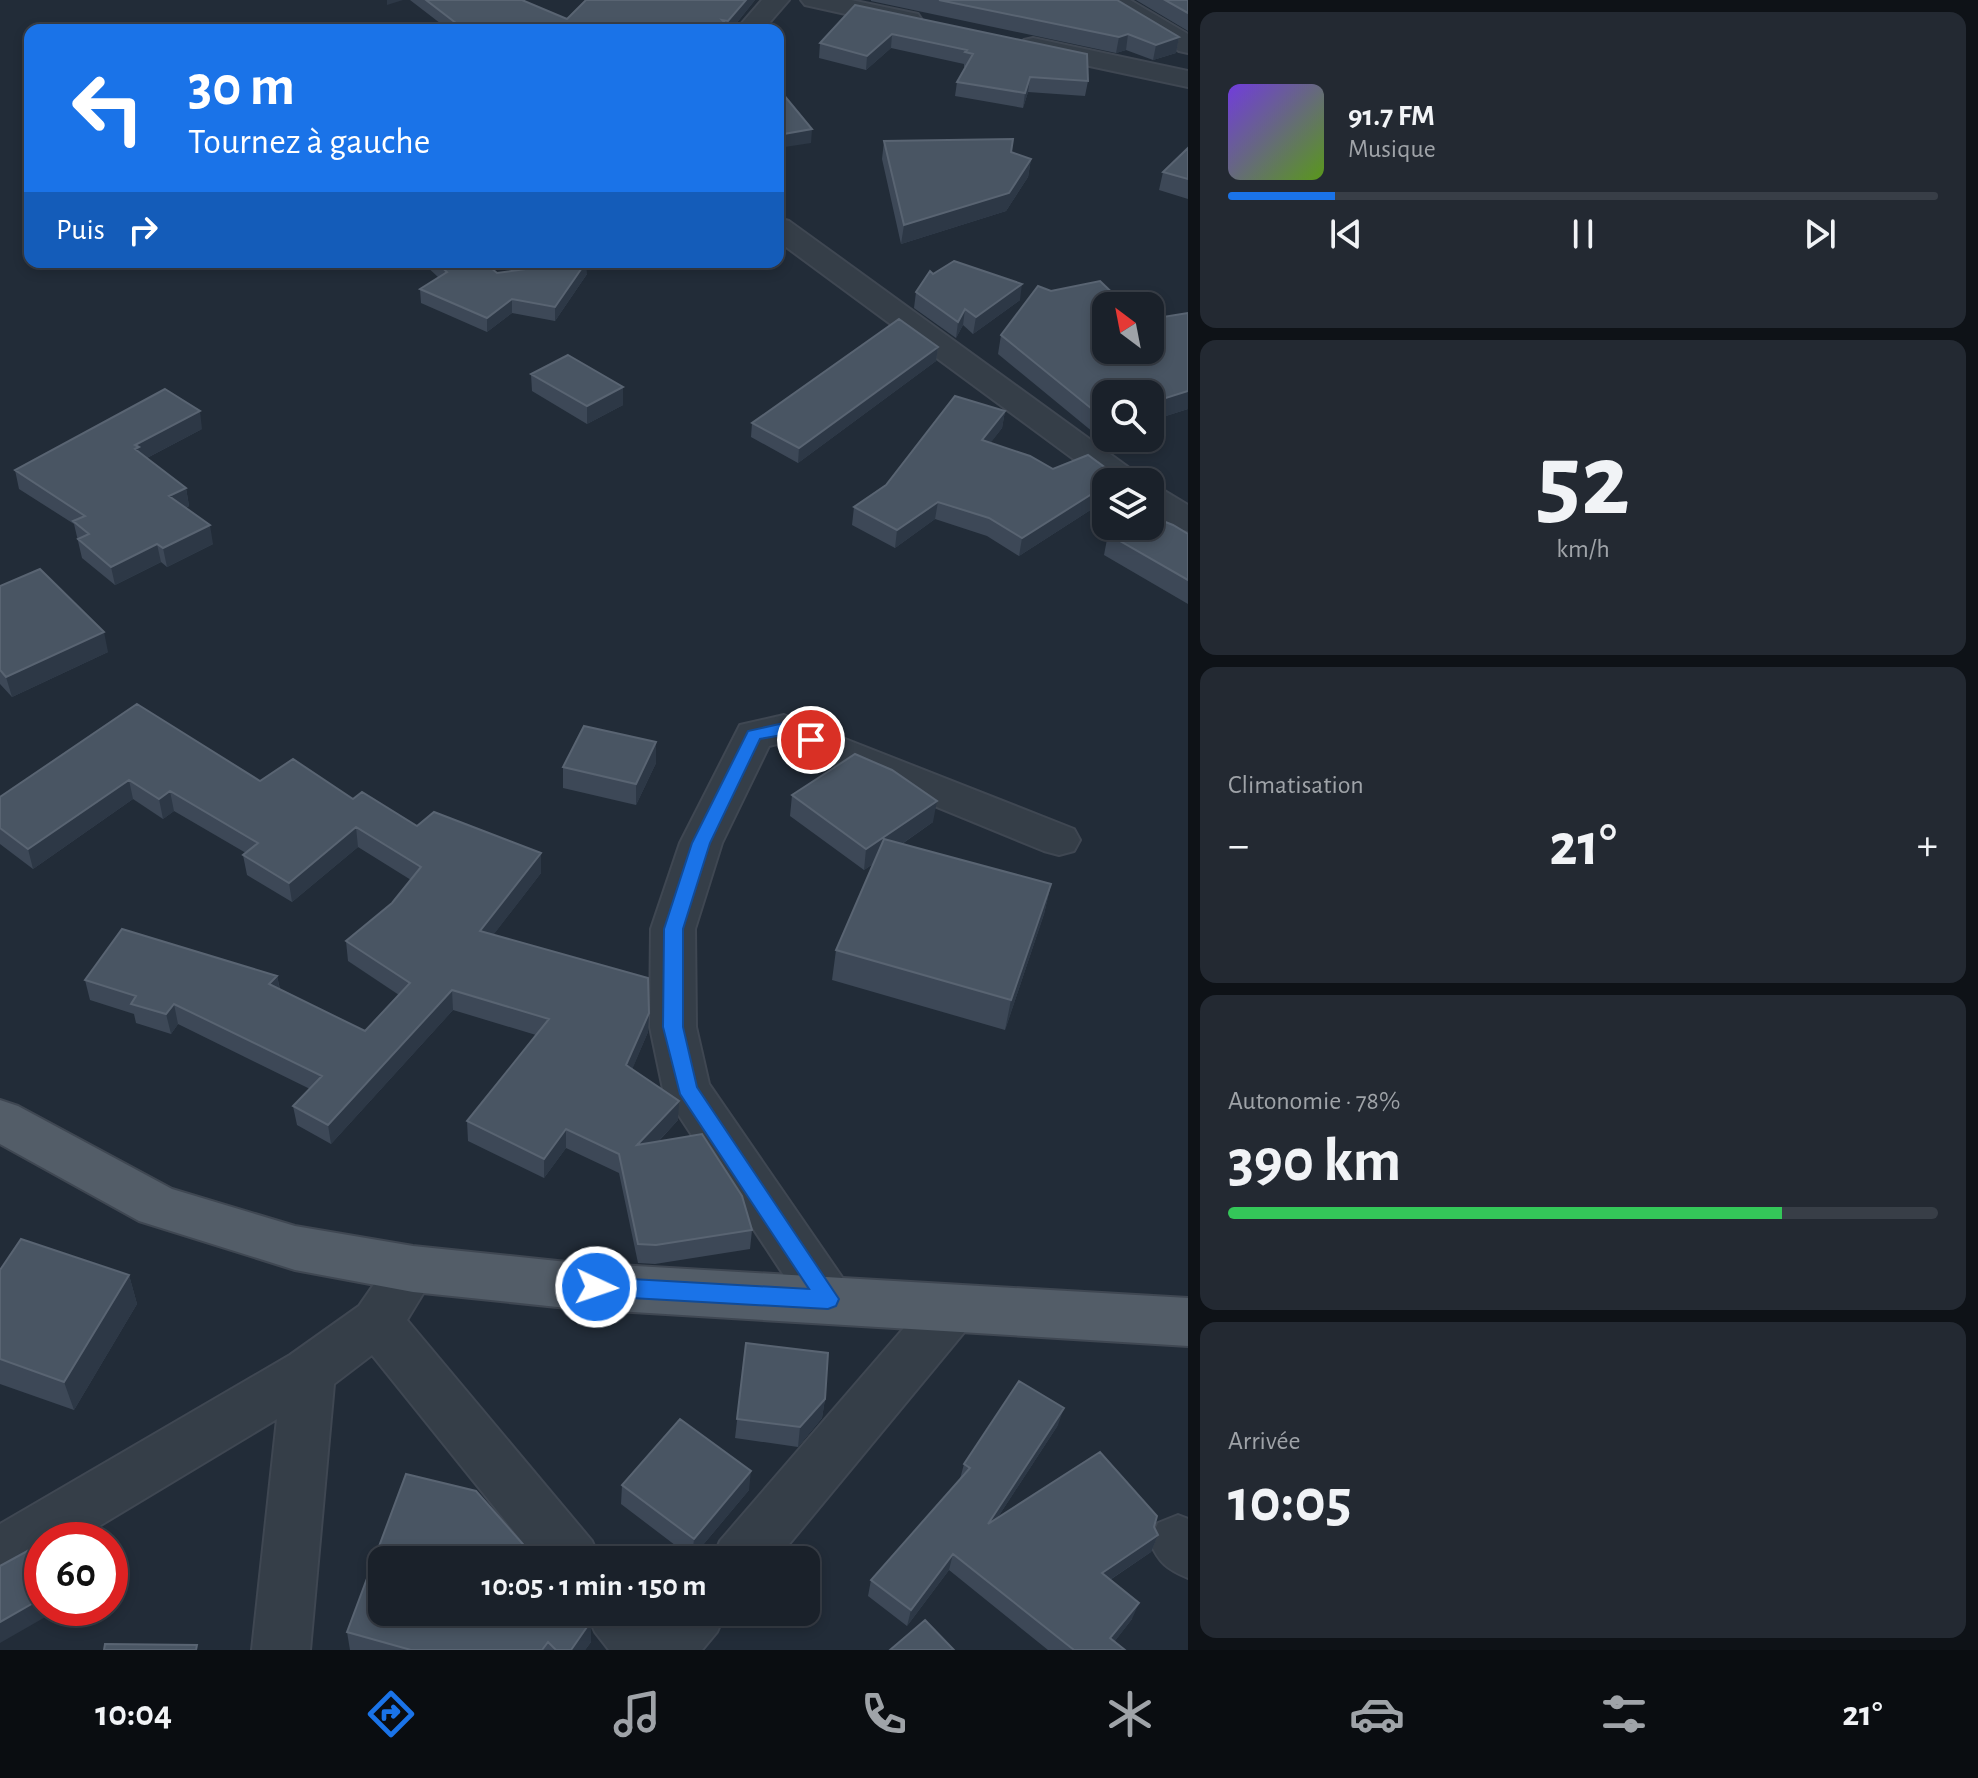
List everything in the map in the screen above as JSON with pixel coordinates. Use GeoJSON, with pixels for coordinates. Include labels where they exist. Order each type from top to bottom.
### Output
{"type":"FeatureCollection","features":[{"type":"Feature","properties":{"kind":"main road"},"geometry":{"type":"LineString","coordinates":[[0,1120],[157,1206],[295,1248],[413,1269],[567,1285],[1188,1322]]}},
{"type":"Feature","properties":{"kind":"street"},"geometry":{"type":"LineString","coordinates":[[754,24],[776,0]]}},
{"type":"Feature","properties":{"kind":"street"},"geometry":{"type":"LineString","coordinates":[[814,0],[938,26]]}},
{"type":"Feature","properties":{"kind":"street"},"geometry":{"type":"LineString","coordinates":[[1112,0],[1188,45]]}},
{"type":"Feature","properties":{"kind":"street"},"geometry":{"type":"LineString","coordinates":[[1001,39],[1188,79]]}},
{"type":"Feature","properties":{"kind":"street"},"geometry":{"type":"LineString","coordinates":[[784,231],[1108,468]]}},
{"type":"Feature","properties":{"kind":"street"},"geometry":{"type":"LineString","coordinates":[[1164,506],[1188,520]]}},
{"type":"Feature","properties":{"kind":"street"},"geometry":{"type":"LineString","coordinates":[[828,1299],[687,1089],[673,1027],[673,929],[701,843],[754,735],[784,729],[1059,840]]}},
{"type":"Feature","properties":{"kind":"street"},"geometry":{"type":"LineString","coordinates":[[0,1555],[309,1372],[377,1322],[413,1269]]}},
{"type":"Feature","properties":{"kind":"street"},"geometry":{"type":"LineString","coordinates":[[752,1546],[953,1308]]}},
{"type":"Feature","properties":{"kind":"street"},"geometry":{"type":"LineString","coordinates":[[377,1322],[561,1546]]}},
{"type":"Feature","properties":{"kind":"street"},"geometry":{"type":"LineString","coordinates":[[281,1650],[309,1372]]}},
{"type":"Feature","properties":{"kind":"street"},"geometry":{"type":"LineString","coordinates":[[626,1626],[646,1650]]}},
{"type":"Feature","properties":{"kind":"street"},"geometry":{"type":"LineString","coordinates":[[665,1650],[685,1626]]}},
{"type":"Feature","properties":{"kind":"building"},"geometry":{"type":"Polygon","coordinates":[[[426,0],[522,0],[567,19],[586,0],[746,0],[728,21],[722,20],[726,24],[457,24],[426,0]]]}},
{"type":"Feature","properties":{"kind":"building"},"geometry":{"type":"Polygon","coordinates":[[[939,0],[1117,0],[1179,37],[1156,45],[1128,34],[1119,37],[939,0]]]}},
{"type":"Feature","properties":{"kind":"building"},"geometry":{"type":"Polygon","coordinates":[[[1165,0],[1188,0],[1188,13],[1165,0]]]}},
{"type":"Feature","properties":{"kind":"building"},"geometry":{"type":"Polygon","coordinates":[[[855,5],[1087,54],[1088,81],[1030,77],[1025,93],[957,82],[973,54],[965,52],[967,50],[892,34],[867,56],[820,43],[855,5]]]}},
{"type":"Feature","properties":{"kind":"building"},"geometry":{"type":"Polygon","coordinates":[[[784,95],[812,129],[784,134],[784,95]]]}},
{"type":"Feature","properties":{"kind":"building"},"geometry":{"type":"Polygon","coordinates":[[[1013,139],[1011,152],[1031,159],[1009,193],[904,225],[884,141],[1013,139]]]}},
{"type":"Feature","properties":{"kind":"building"},"geometry":{"type":"Polygon","coordinates":[[[1188,148],[1188,179],[1163,172],[1188,148]]]}},
{"type":"Feature","properties":{"kind":"building"},"geometry":{"type":"Polygon","coordinates":[[[954,261],[1022,284],[976,317],[965,309],[958,322],[916,292],[930,271],[933,274],[954,261]]]}},
{"type":"Feature","properties":{"kind":"building"},"geometry":{"type":"Polygon","coordinates":[[[443,268],[491,268],[497,273],[533,268],[582,268],[555,307],[512,299],[487,318],[420,289],[447,272],[443,268]]]}},
{"type":"Feature","properties":{"kind":"building"},"geometry":{"type":"Polygon","coordinates":[[[1100,281],[1111,292],[1092,292],[1092,364],[1164,364],[1164,317],[1188,313],[1188,391],[1164,399],[1164,380],[1092,380],[1092,409],[1001,335],[1038,286],[1051,291],[1100,281]]]}},
{"type":"Feature","properties":{"kind":"building"},"geometry":{"type":"Polygon","coordinates":[[[899,319],[938,347],[799,448],[752,423],[899,319]]]}},
{"type":"Feature","properties":{"kind":"building"},"geometry":{"type":"Polygon","coordinates":[[[568,355],[623,387],[587,406],[531,374],[568,355]]]}},
{"type":"Feature","properties":{"kind":"building"},"geometry":{"type":"Polygon","coordinates":[[[165,389],[200,411],[135,445],[139,447],[135,449],[186,488],[169,496],[210,525],[163,548],[157,544],[111,567],[78,539],[89,534],[73,521],[85,516],[15,470],[165,389]]]}},
{"type":"Feature","properties":{"kind":"building"},"geometry":{"type":"Polygon","coordinates":[[[955,396],[1005,411],[982,440],[1030,456],[1053,469],[1088,455],[1106,468],[1092,468],[1092,494],[1022,538],[989,518],[938,502],[897,530],[854,507],[886,485],[955,396]]]}},
{"type":"Feature","properties":{"kind":"building"},"geometry":{"type":"Polygon","coordinates":[[[1164,521],[1173,525],[1188,534],[1188,580],[1118,540],[1164,540],[1164,521]]]}},
{"type":"Feature","properties":{"kind":"building"},"geometry":{"type":"Polygon","coordinates":[[[40,569],[104,632],[6,677],[0,670],[0,586],[40,569]]]}},
{"type":"Feature","properties":{"kind":"building"},"geometry":{"type":"Polygon","coordinates":[[[137,704],[260,781],[293,759],[353,799],[362,792],[417,826],[434,812],[541,853],[480,931],[648,978],[649,1013],[626,1065],[679,1101],[637,1145],[702,1134],[742,1196],[752,1230],[656,1245],[638,1244],[619,1154],[566,1129],[544,1159],[467,1121],[549,1019],[452,990],[328,1125],[293,1106],[322,1076],[174,1004],[166,1014],[131,1004],[136,996],[85,980],[122,929],[277,976],[269,984],[365,1031],[410,983],[346,941],[392,903],[421,867],[356,827],[289,883],[243,855],[258,843],[170,791],[159,799],[129,780],[28,849],[0,828],[0,797],[137,704]]]}},
{"type":"Feature","properties":{"kind":"building"},"geometry":{"type":"Polygon","coordinates":[[[584,726],[656,742],[636,784],[563,767],[584,726]]]}},
{"type":"Feature","properties":{"kind":"building"},"geometry":{"type":"Polygon","coordinates":[[[855,754],[892,770],[937,801],[866,849],[792,795],[855,754]]]}},
{"type":"Feature","properties":{"kind":"building"},"geometry":{"type":"Polygon","coordinates":[[[884,839],[1051,884],[1011,1000],[836,950],[884,839]]]}},
{"type":"Feature","properties":{"kind":"building"},"geometry":{"type":"Polygon","coordinates":[[[21,1239],[129,1275],[64,1382],[0,1359],[0,1270],[21,1239]]]}},
{"type":"Feature","properties":{"kind":"building"},"geometry":{"type":"Polygon","coordinates":[[[746,1343],[828,1353],[825,1399],[800,1427],[737,1419],[746,1343]]]}},
{"type":"Feature","properties":{"kind":"building"},"geometry":{"type":"Polygon","coordinates":[[[1019,1381],[1064,1408],[988,1524],[1100,1452],[1157,1516],[1154,1527],[1158,1535],[1102,1573],[1139,1603],[1110,1638],[1125,1650],[1074,1650],[953,1554],[911,1610],[871,1580],[970,1468],[964,1464],[1019,1381]]]}},
{"type":"Feature","properties":{"kind":"building"},"geometry":{"type":"Polygon","coordinates":[[[680,1419],[751,1471],[694,1539],[622,1485],[680,1419]]]}},
{"type":"Feature","properties":{"kind":"building"},"geometry":{"type":"Polygon","coordinates":[[[406,1474],[476,1491],[525,1546],[379,1546],[406,1474]]]}},
{"type":"Feature","properties":{"kind":"building"},"geometry":{"type":"Polygon","coordinates":[[[24,1553],[24,1608],[0,1622],[0,1566],[24,1553]]]}},
{"type":"Feature","properties":{"kind":"building"},"geometry":{"type":"Polygon","coordinates":[[[368,1576],[368,1626],[588,1626],[571,1650],[556,1650],[548,1642],[542,1650],[411,1650],[347,1632],[368,1576]]]}},
{"type":"Feature","properties":{"kind":"building"},"geometry":{"type":"Polygon","coordinates":[[[925,1620],[954,1650],[890,1650],[925,1620]]]}},
{"type":"Feature","properties":{"kind":"building"},"geometry":{"type":"Polygon","coordinates":[[[105,1644],[197,1645],[196,1650],[104,1650],[105,1644]]]}},
{"type":"Feature","properties":{"kind":"route"},"geometry":{"type":"LineString","coordinates":[[596,1287],[828,1299],[687,1089],[673,1027],[673,929],[701,843],[754,735],[784,729],[811,740]]}}]}
